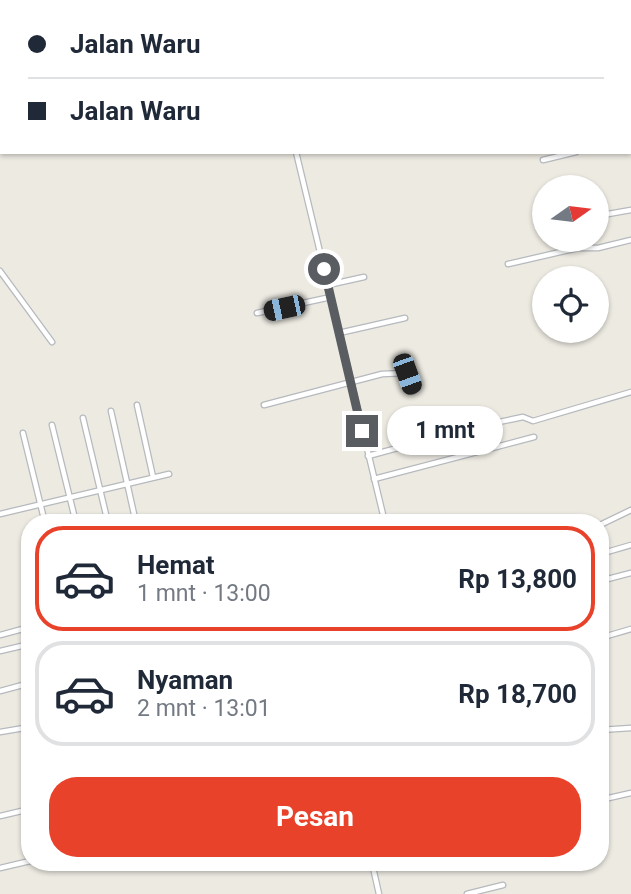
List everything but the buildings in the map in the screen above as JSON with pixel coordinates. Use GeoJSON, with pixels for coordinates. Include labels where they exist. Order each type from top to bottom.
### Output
{"type":"FeatureCollection","features":[{"type":"Feature","properties":{"kind":"street"},"geometry":{"type":"LineString","coordinates":[[296,154],[383,514]]}},
{"type":"Feature","properties":{"kind":"street"},"geometry":{"type":"LineString","coordinates":[[543,160],[568,154]]}},
{"type":"Feature","properties":{"kind":"street"},"geometry":{"type":"LineString","coordinates":[[609,214],[631,210]]}},
{"type":"Feature","properties":{"kind":"street"},"geometry":{"type":"LineString","coordinates":[[508,264],[578,248],[598,248],[631,240]]}},
{"type":"Feature","properties":{"kind":"street"},"geometry":{"type":"LineString","coordinates":[[0,271],[52,342]]}},
{"type":"Feature","properties":{"kind":"street"},"geometry":{"type":"LineString","coordinates":[[328,285],[364,277]]}},
{"type":"Feature","properties":{"kind":"street"},"geometry":{"type":"LineString","coordinates":[[257,313],[331,297]]}},
{"type":"Feature","properties":{"kind":"street"},"geometry":{"type":"LineString","coordinates":[[339,333],[405,318]]}},
{"type":"Feature","properties":{"kind":"street"},"geometry":{"type":"LineString","coordinates":[[264,405],[382,374],[407,374],[414,391]]}},
{"type":"Feature","properties":{"kind":"street"},"geometry":{"type":"LineString","coordinates":[[368,456],[475,427],[523,417],[533,421],[631,392]]}},
{"type":"Feature","properties":{"kind":"street"},"geometry":{"type":"LineString","coordinates":[[136,405],[153,477]]}},
{"type":"Feature","properties":{"kind":"street"},"geometry":{"type":"LineString","coordinates":[[111,411],[134,514]]}},
{"type":"Feature","properties":{"kind":"street"},"geometry":{"type":"LineString","coordinates":[[83,418],[105,514]]}},
{"type":"Feature","properties":{"kind":"street"},"geometry":{"type":"LineString","coordinates":[[52,425],[74,514]]}},
{"type":"Feature","properties":{"kind":"street"},"geometry":{"type":"LineString","coordinates":[[23,433],[43,514]]}},
{"type":"Feature","properties":{"kind":"street"},"geometry":{"type":"LineString","coordinates":[[374,479],[534,437]]}},
{"type":"Feature","properties":{"kind":"street"},"geometry":{"type":"LineString","coordinates":[[0,514],[169,474]]}},
{"type":"Feature","properties":{"kind":"street"},"geometry":{"type":"LineString","coordinates":[[609,521],[631,510]]}},
{"type":"Feature","properties":{"kind":"street"},"geometry":{"type":"LineString","coordinates":[[609,551],[631,545]]}},
{"type":"Feature","properties":{"kind":"street"},"geometry":{"type":"LineString","coordinates":[[609,578],[631,572]]}},
{"type":"Feature","properties":{"kind":"street"},"geometry":{"type":"LineString","coordinates":[[0,635],[21,629]]}},
{"type":"Feature","properties":{"kind":"street"},"geometry":{"type":"LineString","coordinates":[[609,635],[631,629]]}},
{"type":"Feature","properties":{"kind":"street"},"geometry":{"type":"LineString","coordinates":[[0,651],[21,646]]}},
{"type":"Feature","properties":{"kind":"street"},"geometry":{"type":"LineString","coordinates":[[0,691],[21,685]]}},
{"type":"Feature","properties":{"kind":"street"},"geometry":{"type":"LineString","coordinates":[[0,732],[21,728]]}},
{"type":"Feature","properties":{"kind":"street"},"geometry":{"type":"LineString","coordinates":[[609,729],[631,728]]}},
{"type":"Feature","properties":{"kind":"street"},"geometry":{"type":"LineString","coordinates":[[609,798],[631,793]]}},
{"type":"Feature","properties":{"kind":"street"},"geometry":{"type":"LineString","coordinates":[[0,816],[21,811]]}},
{"type":"Feature","properties":{"kind":"street"},"geometry":{"type":"LineString","coordinates":[[0,868],[21,863]]}},
{"type":"Feature","properties":{"kind":"street"},"geometry":{"type":"LineString","coordinates":[[374,871],[379,894]]}},
{"type":"Feature","properties":{"kind":"street"},"geometry":{"type":"LineString","coordinates":[[467,894],[503,885]]}},
{"type":"Feature","properties":{"kind":"route"},"geometry":{"type":"LineString","coordinates":[[324,269],[362,431]]}}]}
